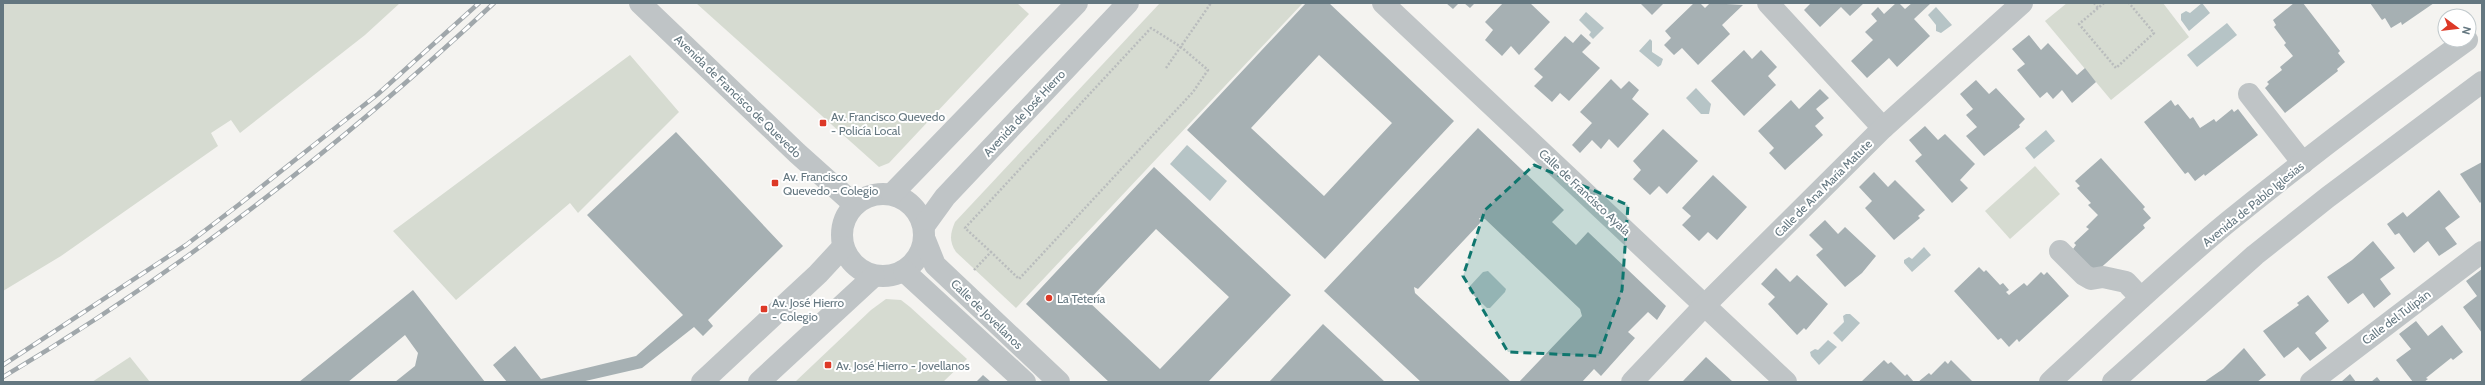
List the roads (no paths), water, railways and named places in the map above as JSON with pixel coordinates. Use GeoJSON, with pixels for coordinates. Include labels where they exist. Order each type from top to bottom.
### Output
{"type":"FeatureCollection","features":[{"type":"Feature","properties":{"kind":"street","name":"Avenida de Francisco de Quevedo"},"geometry":{"type":"LineString","coordinates":[[640,3],[797,153],[855,205]]}},
{"type":"Feature","properties":{"kind":"street"},"geometry":{"type":"LineString","coordinates":[[892,194],[1077,3]]}},
{"type":"Feature","properties":{"kind":"street","name":"Avenida de José Hierro"},"geometry":{"type":"LineString","coordinates":[[924,233],[945,196],[1128,3]]}},
{"type":"Feature","properties":{"kind":"street","name":"Calle de Francisco Ayala"},"geometry":{"type":"LineString","coordinates":[[1383,3],[1786,382]]}},
{"type":"Feature","properties":{"kind":"street"},"geometry":{"type":"LineString","coordinates":[[1768,3],[1884,128]]}},
{"type":"Feature","properties":{"kind":"street","name":"Calle de Ana María Matute"},"geometry":{"type":"LineString","coordinates":[[1632,382],[1704,305],[1884,128],[2022,3]]}},
{"type":"Feature","properties":{"kind":"street","name":"Avenida de Pablo Iglesias"},"geometry":{"type":"LineString","coordinates":[[2050,382],[2141,298],[2227,223],[2303,163],[2456,48]]}},
{"type":"Feature","properties":{"kind":"street"},"geometry":{"type":"LineString","coordinates":[[2113,382],[2255,255],[2328,197],[2482,82]]}},
{"type":"Feature","properties":{"kind":"street"},"geometry":{"type":"LineString","coordinates":[[2249,94],[2303,163]]}},
{"type":"Feature","properties":{"kind":"street"},"geometry":{"type":"LineString","coordinates":[[892,194],[906,200],[914,207],[924,233],[921,252],[914,263],[904,271],[893,275],[874,276],[854,265],[843,247],[842,230],[844,221],[855,205],[867,197],[892,194]]}},
{"type":"Feature","properties":{"kind":"street","name":"Calle de Jovellanos"},"geometry":{"type":"LineString","coordinates":[[924,233],[935,264],[1059,382]]}},
{"type":"Feature","properties":{"kind":"street"},"geometry":{"type":"LineString","coordinates":[[702,382],[818,274],[843,247]]}},
{"type":"Feature","properties":{"kind":"street"},"geometry":{"type":"LineString","coordinates":[[2060,251],[2084,276],[2091,279],[2104,277],[2126,282],[2141,298]]}},
{"type":"Feature","properties":{"kind":"street","name":"Calle del Tulipán"},"geometry":{"type":"LineString","coordinates":[[2310,382],[2482,252]]}},
{"type":"Feature","properties":{"kind":"street","name":"Calle de Jovellanos"},"geometry":{"type":"LineString","coordinates":[[904,271],[1025,382]]}},
{"type":"Feature","properties":{"kind":"street"},"geometry":{"type":"LineString","coordinates":[[759,382],[874,276]]}},
{"type":"Feature","properties":{"kind":"railway"},"geometry":{"type":"LineString","coordinates":[[3,365],[186,245],[378,94],[479,3]]}},
{"type":"Feature","properties":{"kind":"railway"},"geometry":{"type":"LineString","coordinates":[[3,377],[69,337],[133,294],[259,203],[379,106],[494,3]]}},
{"type":"Feature","properties":{"kind":"place","name":"Av. Francisco Quevedo - Policía Local"},"geometry":{"type":"Point","coordinates":[823,123]}},
{"type":"Feature","properties":{"kind":"place","name":"Av. Francisco Quevedo - Colegio"},"geometry":{"type":"Point","coordinates":[775,183]}},
{"type":"Feature","properties":{"kind":"place","name":"La Tetería"},"geometry":{"type":"Point","coordinates":[1049,298]}},
{"type":"Feature","properties":{"kind":"place","name":"Av. José Hierro - Colegio"},"geometry":{"type":"Point","coordinates":[764,309]}},
{"type":"Feature","properties":{"kind":"place","name":"Av. José Hierro - Jovellanos"},"geometry":{"type":"Point","coordinates":[828,365]}}]}
